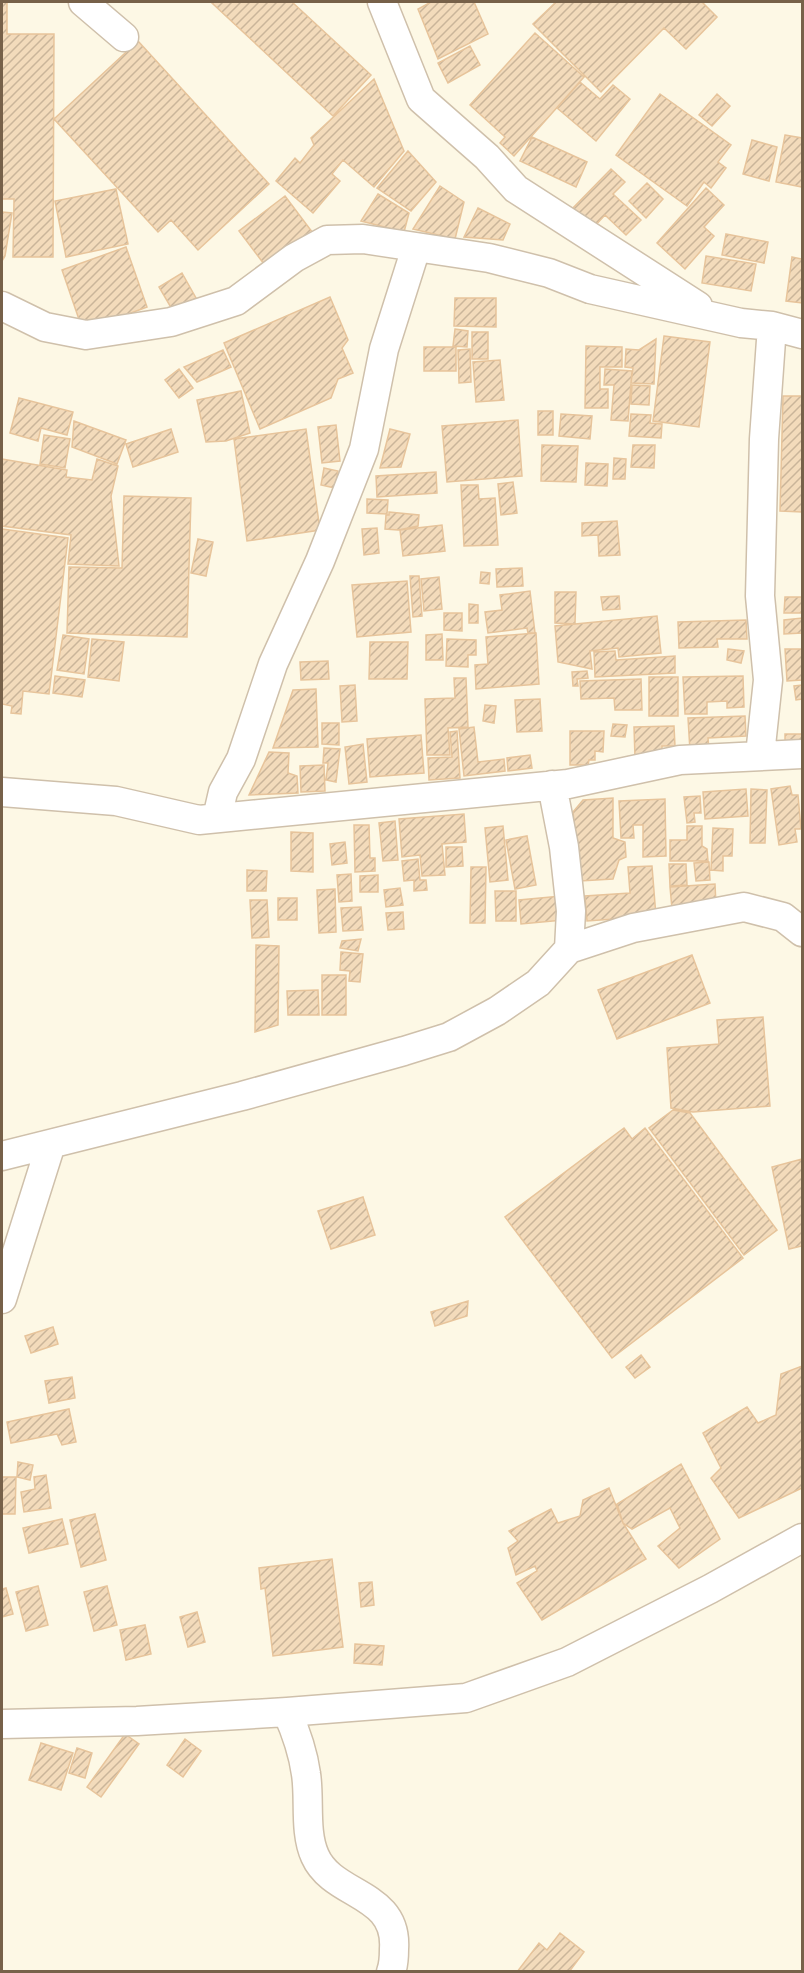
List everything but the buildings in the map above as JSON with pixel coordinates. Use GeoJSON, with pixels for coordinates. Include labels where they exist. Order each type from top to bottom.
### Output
{"type":"FeatureCollection","features":[{"type":"Feature","properties":{"kind":"street"},"geometry":{"type":"LineString","coordinates":[[83,2],[124,37]]}},
{"type":"Feature","properties":{"kind":"street"},"geometry":{"type":"LineString","coordinates":[[382,2],[421,99],[487,157],[516,189],[715,317]]}},
{"type":"Feature","properties":{"kind":"street"},"geometry":{"type":"LineString","coordinates":[[2,306],[45,327],[86,335],[171,322],[236,301],[294,258],[327,240],[363,239],[489,258],[549,273],[590,289],[741,323],[772,326],[802,334]]}},
{"type":"Feature","properties":{"kind":"street"},"geometry":{"type":"LineString","coordinates":[[217,818],[223,792],[242,759],[273,664],[320,561],[364,449],[384,349],[416,248]]}},
{"type":"Feature","properties":{"kind":"street"},"geometry":{"type":"LineString","coordinates":[[760,755],[768,680],[760,596],[764,439],[772,326]]}},
{"type":"Feature","properties":{"kind":"street"},"geometry":{"type":"LineString","coordinates":[[2,792],[116,801],[198,820],[568,784],[680,760],[802,754]]}},
{"type":"Feature","properties":{"kind":"street"},"geometry":{"type":"LineString","coordinates":[[552,785],[564,847],[571,911],[568,949]]}},
{"type":"Feature","properties":{"kind":"street"},"geometry":{"type":"LineString","coordinates":[[2,1156],[242,1096],[405,1051],[449,1036],[497,1011],[538,983],[568,949],[633,928],[744,907],[783,917],[802,932]]}},
{"type":"Feature","properties":{"kind":"street"},"geometry":{"type":"LineString","coordinates":[[2,1299],[51,1144]]}},
{"type":"Feature","properties":{"kind":"street"},"geometry":{"type":"LineString","coordinates":[[2,1724],[137,1721],[466,1698],[567,1662],[710,1589],[802,1538]]}},
{"type":"Feature","properties":{"kind":"street"},"geometry":{"type":"LineString","coordinates":[[287,1712],[298,1737],[306,1774],[309,1824],[315,1857],[331,1877],[357,1892],[384,1912],[395,1934],[391,1971]]}}]}
